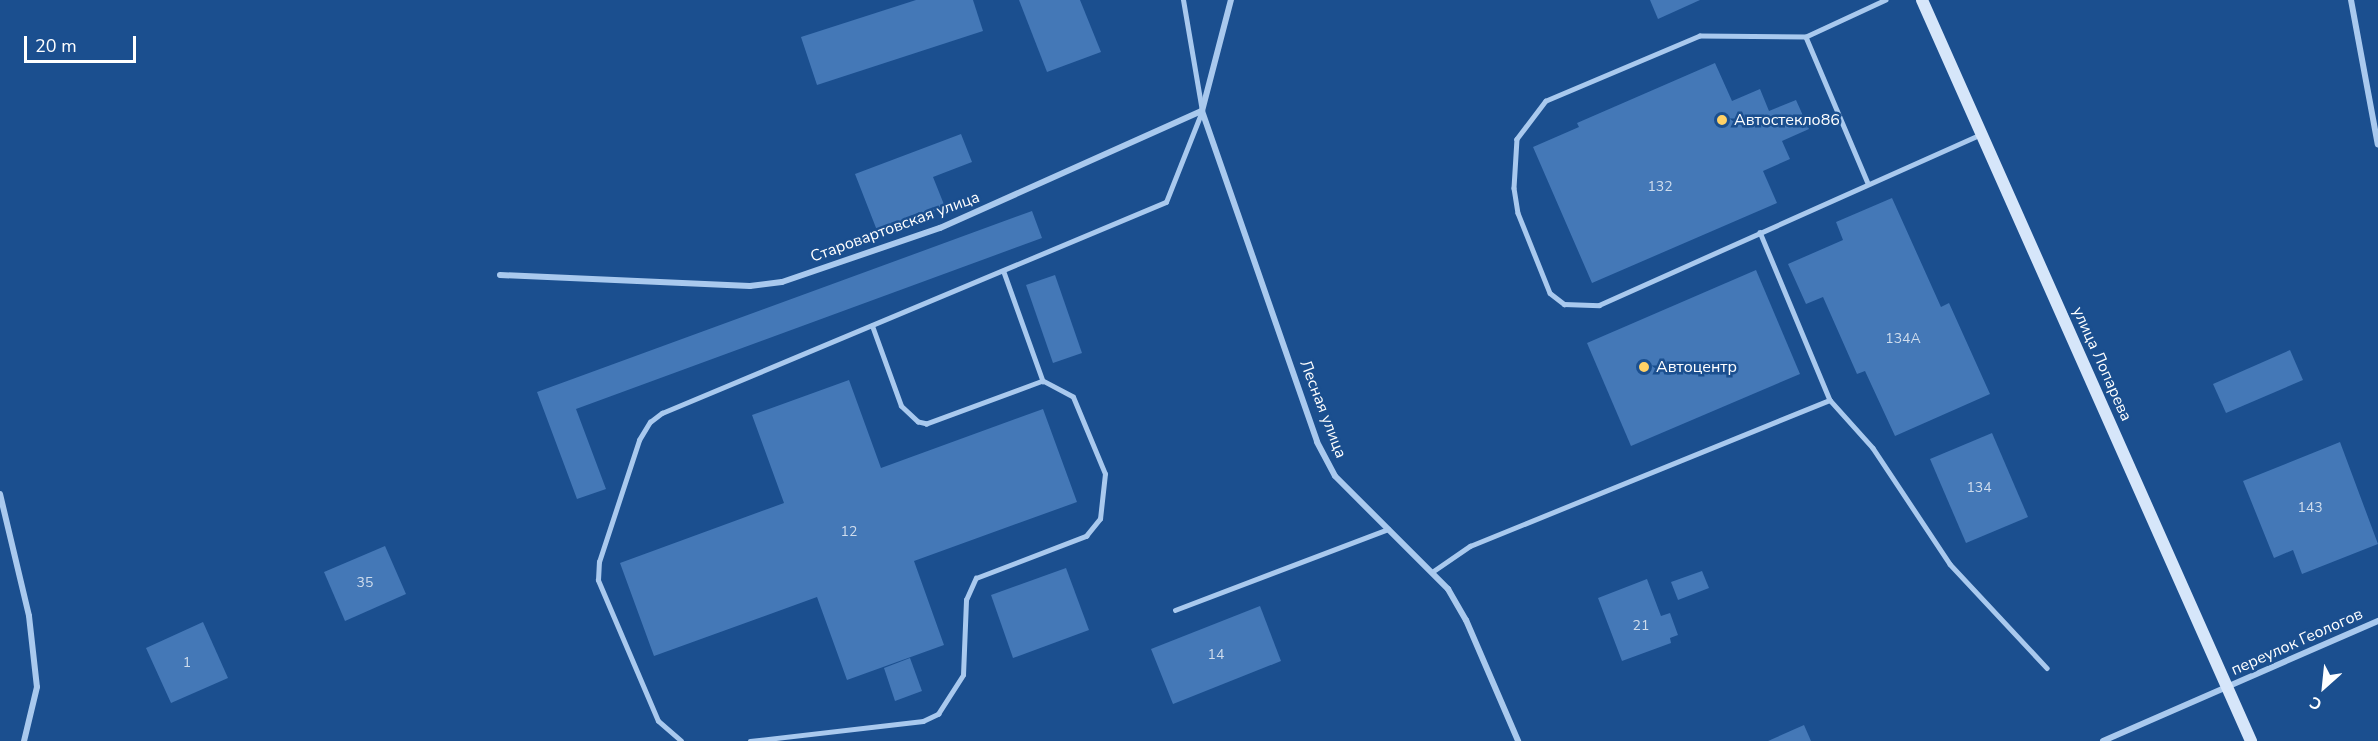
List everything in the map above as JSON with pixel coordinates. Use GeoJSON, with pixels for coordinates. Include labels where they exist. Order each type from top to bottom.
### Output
{"type":"FeatureCollection","features":[{"type":"Feature","properties":{"kind":"main road","name":"улица Лопарева"},"geometry":{"type":"LineString","coordinates":[[1922,0],[2251,741]]}},
{"type":"Feature","properties":{"kind":"street"},"geometry":{"type":"LineString","coordinates":[[1202,111],[1231,0]]}},
{"type":"Feature","properties":{"kind":"street"},"geometry":{"type":"LineString","coordinates":[[2350,0],[2378,145]]}},
{"type":"Feature","properties":{"kind":"street","name":"Старовартовская улица"},"geometry":{"type":"LineString","coordinates":[[500,275],[750,286],[782,282],[940,228],[1202,111]]}},
{"type":"Feature","properties":{"kind":"street","name":"Лесная улица"},"geometry":{"type":"LineString","coordinates":[[1202,111],[1317,442],[1335,476],[1432,572],[1466,620],[1518,741]]}},
{"type":"Feature","properties":{"kind":"street"},"geometry":{"type":"LineString","coordinates":[[0,494],[29,616],[37,687],[24,741]]}},
{"type":"Feature","properties":{"kind":"street","name":"переулок Геологов"},"geometry":{"type":"LineString","coordinates":[[2103,741],[2378,621]]}},
{"type":"Feature","properties":{"kind":"lane"},"geometry":{"type":"LineString","coordinates":[[681,741],[658,721],[598,580],[599,562],[639,440],[662,413],[1004,272],[1166,202],[1202,111],[1183,0]]}},
{"type":"Feature","properties":{"kind":"lane"},"geometry":{"type":"LineString","coordinates":[[1886,0],[1806,37],[1700,36],[1546,101],[1517,139],[1518,213],[1550,293],[1564,304],[1599,305],[1982,133]]}},
{"type":"Feature","properties":{"kind":"lane"},"geometry":{"type":"LineString","coordinates":[[1806,37],[1868,183]]}},
{"type":"Feature","properties":{"kind":"lane"},"geometry":{"type":"LineString","coordinates":[[1760,232],[1830,400],[1873,448],[1950,564],[2047,668]]}},
{"type":"Feature","properties":{"kind":"lane"},"geometry":{"type":"LineString","coordinates":[[750,741],[923,721],[938,714],[963,675],[966,600],[976,578],[1086,536],[1094,529],[1105,494],[1099,452],[1073,397],[1043,381],[1004,272]]}},
{"type":"Feature","properties":{"kind":"lane"},"geometry":{"type":"LineString","coordinates":[[872,326],[901,406],[918,422],[927,424],[1043,381]]}},
{"type":"Feature","properties":{"kind":"lane"},"geometry":{"type":"LineString","coordinates":[[1432,572],[1470,546],[1830,400]]}},
{"type":"Feature","properties":{"kind":"lane"},"geometry":{"type":"LineString","coordinates":[[1175,610],[1389,529]]}},
{"type":"Feature","properties":{"kind":"building"},"geometry":{"type":"Polygon","coordinates":[[[916,0],[973,0],[983,31],[817,85],[801,37],[916,0]]]}},
{"type":"Feature","properties":{"kind":"building"},"geometry":{"type":"Polygon","coordinates":[[[1019,0],[1080,0],[1101,52],[1047,72],[1019,0]]]}},
{"type":"Feature","properties":{"kind":"building"},"geometry":{"type":"Polygon","coordinates":[[[1650,0],[1700,0],[1658,19],[1650,0]]]}},
{"type":"Feature","properties":{"kind":"building"},"geometry":{"type":"Polygon","coordinates":[[[1715,63],[1732,101],[1760,89],[1769,111],[1796,100],[1809,129],[1782,141],[1790,159],[1763,171],[1777,203],[1592,283],[1533,147],[1579,127],[1577,123],[1715,63]]]}},
{"type":"Feature","properties":{"kind":"building"},"geometry":{"type":"Polygon","coordinates":[[[961,134],[972,162],[933,177],[945,207],[878,233],[855,174],[961,134]]]}},
{"type":"Feature","properties":{"kind":"building"},"geometry":{"type":"Polygon","coordinates":[[[1892,198],[1941,307],[1949,303],[1990,394],[1895,436],[1865,371],[1857,374],[1823,297],[1806,304],[1788,264],[1843,240],[1836,222],[1892,198]]]}},
{"type":"Feature","properties":{"kind":"building"},"geometry":{"type":"Polygon","coordinates":[[[1032,211],[1042,238],[576,409],[606,489],[577,499],[537,392],[1032,211]]]}},
{"type":"Feature","properties":{"kind":"building"},"geometry":{"type":"Polygon","coordinates":[[[1756,270],[1800,374],[1631,446],[1587,343],[1756,270]]]}},
{"type":"Feature","properties":{"kind":"building"},"geometry":{"type":"Polygon","coordinates":[[[1055,275],[1082,353],[1053,363],[1026,285],[1055,275]]]}},
{"type":"Feature","properties":{"kind":"building"},"geometry":{"type":"Polygon","coordinates":[[[2290,350],[2303,380],[2226,413],[2213,384],[2290,350]]]}},
{"type":"Feature","properties":{"kind":"building"},"geometry":{"type":"Polygon","coordinates":[[[849,380],[881,468],[1043,409],[1077,502],[914,561],[944,645],[847,680],[817,597],[654,656],[620,563],[784,503],[752,415],[849,380]]]}},
{"type":"Feature","properties":{"kind":"building"},"geometry":{"type":"Polygon","coordinates":[[[1992,433],[2028,517],[1966,543],[1930,459],[1992,433]]]}},
{"type":"Feature","properties":{"kind":"building"},"geometry":{"type":"Polygon","coordinates":[[[2340,442],[2378,544],[2302,574],[2293,550],[2274,558],[2243,481],[2340,442]]]}},
{"type":"Feature","properties":{"kind":"building"},"geometry":{"type":"Polygon","coordinates":[[[385,546],[406,594],[345,621],[324,572],[385,546]]]}},
{"type":"Feature","properties":{"kind":"building"},"geometry":{"type":"Polygon","coordinates":[[[1066,568],[1089,630],[1013,658],[991,595],[1066,568]]]}},
{"type":"Feature","properties":{"kind":"building"},"geometry":{"type":"Polygon","coordinates":[[[1702,571],[1709,588],[1678,600],[1671,582],[1702,571]]]}},
{"type":"Feature","properties":{"kind":"building"},"geometry":{"type":"Polygon","coordinates":[[[1647,579],[1661,616],[1670,613],[1678,635],[1670,638],[1671,643],[1622,661],[1598,598],[1647,579]]]}},
{"type":"Feature","properties":{"kind":"building"},"geometry":{"type":"Polygon","coordinates":[[[1260,606],[1281,661],[1173,704],[1151,649],[1260,606]]]}},
{"type":"Feature","properties":{"kind":"building"},"geometry":{"type":"Polygon","coordinates":[[[203,622],[228,678],[171,703],[146,648],[203,622]]]}},
{"type":"Feature","properties":{"kind":"building"},"geometry":{"type":"Polygon","coordinates":[[[910,658],[922,691],[895,701],[884,668],[910,658]]]}},
{"type":"Feature","properties":{"kind":"building"},"geometry":{"type":"Polygon","coordinates":[[[1804,725],[1811,741],[1768,741],[1804,725]]]}},
{"type":"Feature","properties":{"kind":"place","name":"Автостекло86"},"geometry":{"type":"Point","coordinates":[1722,120]}},
{"type":"Feature","properties":{"kind":"place","name":"Автоцентр"},"geometry":{"type":"Point","coordinates":[1644,367]}}]}
